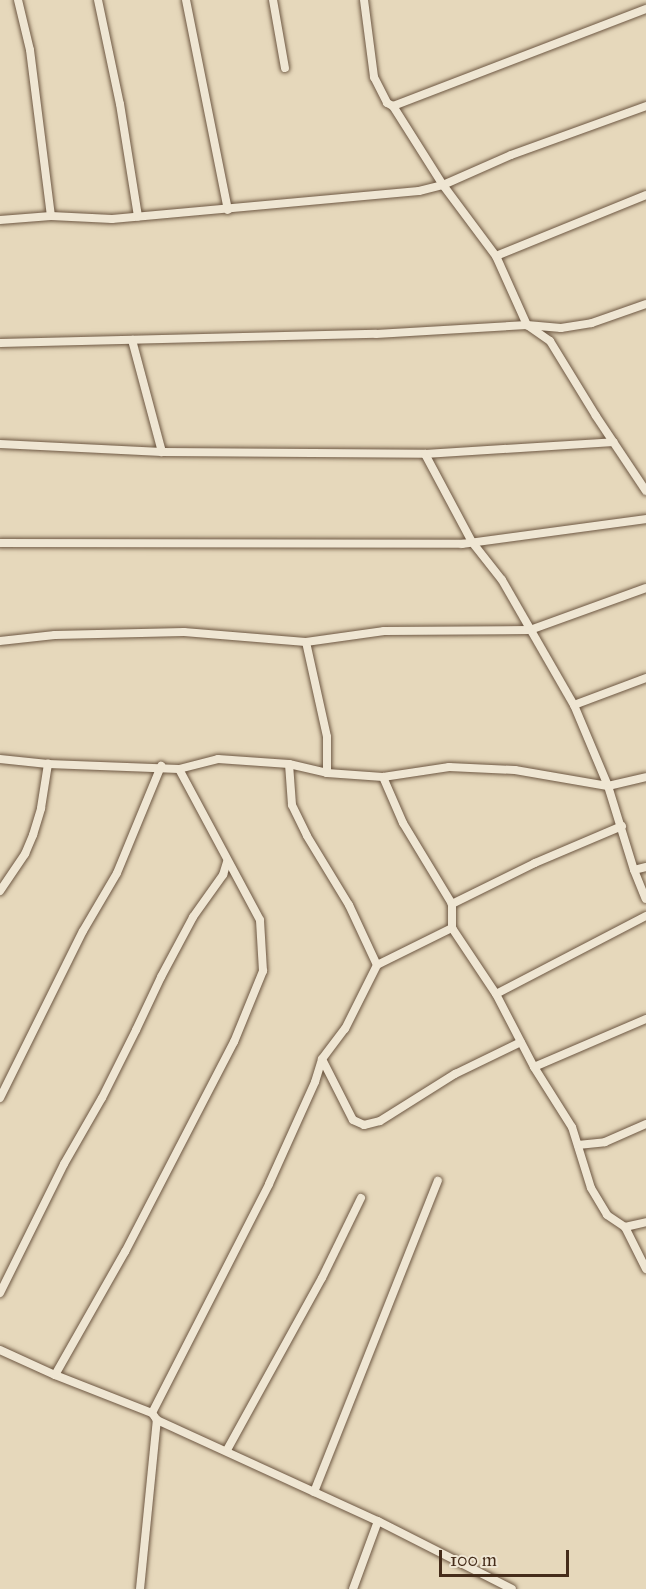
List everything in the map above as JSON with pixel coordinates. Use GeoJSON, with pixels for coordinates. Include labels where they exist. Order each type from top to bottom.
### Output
{"type":"FeatureCollection","features":[{"type":"Feature","properties":{"kind":"street"},"geometry":{"type":"LineString","coordinates":[[18,0],[30,50],[51,216]]}},
{"type":"Feature","properties":{"kind":"street"},"geometry":{"type":"LineString","coordinates":[[98,0],[120,104],[138,217]]}},
{"type":"Feature","properties":{"kind":"street"},"geometry":{"type":"LineString","coordinates":[[186,0],[228,210]]}},
{"type":"Feature","properties":{"kind":"street"},"geometry":{"type":"LineString","coordinates":[[273,0],[285,68]]}},
{"type":"Feature","properties":{"kind":"street"},"geometry":{"type":"LineString","coordinates":[[364,0],[374,77],[387,103],[393,106],[443,185],[496,256],[527,325],[550,341],[646,491]]}},
{"type":"Feature","properties":{"kind":"street"},"geometry":{"type":"LineString","coordinates":[[393,106],[646,9]]}},
{"type":"Feature","properties":{"kind":"street"},"geometry":{"type":"LineString","coordinates":[[0,220],[51,216],[112,219],[228,210],[419,190],[443,185],[511,155],[646,106]]}},
{"type":"Feature","properties":{"kind":"street"},"geometry":{"type":"LineString","coordinates":[[496,256],[646,195]]}},
{"type":"Feature","properties":{"kind":"street"},"geometry":{"type":"LineString","coordinates":[[0,343],[376,333],[527,325],[561,328],[592,323],[646,304]]}},
{"type":"Feature","properties":{"kind":"street"},"geometry":{"type":"LineString","coordinates":[[132,340],[162,452]]}},
{"type":"Feature","properties":{"kind":"street"},"geometry":{"type":"LineString","coordinates":[[0,444],[162,452],[424,454],[614,442]]}},
{"type":"Feature","properties":{"kind":"street"},"geometry":{"type":"LineString","coordinates":[[424,454],[472,542],[502,580],[574,705],[608,786],[634,870],[646,899]]}},
{"type":"Feature","properties":{"kind":"street"},"geometry":{"type":"LineString","coordinates":[[0,543],[472,542],[646,519]]}},
{"type":"Feature","properties":{"kind":"street"},"geometry":{"type":"LineString","coordinates":[[0,641],[54,635],[184,632],[306,642],[384,631],[462,633],[530,630],[646,588]]}},
{"type":"Feature","properties":{"kind":"street"},"geometry":{"type":"LineString","coordinates":[[306,642],[327,737],[327,773]]}},
{"type":"Feature","properties":{"kind":"street"},"geometry":{"type":"LineString","coordinates":[[574,705],[646,678]]}},
{"type":"Feature","properties":{"kind":"street"},"geometry":{"type":"LineString","coordinates":[[0,759],[48,764],[161,766],[179,769],[218,759],[289,764],[327,773],[383,777],[449,767],[515,770],[608,786],[646,777]]}},
{"type":"Feature","properties":{"kind":"street"},"geometry":{"type":"LineString","coordinates":[[0,891],[25,854],[33,835],[41,808],[48,764]]}},
{"type":"Feature","properties":{"kind":"street"},"geometry":{"type":"LineString","coordinates":[[289,764],[292,805],[307,836],[348,905],[377,965]]}},
{"type":"Feature","properties":{"kind":"street"},"geometry":{"type":"LineString","coordinates":[[0,1098],[83,931],[117,873],[161,766]]}},
{"type":"Feature","properties":{"kind":"street"},"geometry":{"type":"LineString","coordinates":[[55,1375],[124,1252],[234,1042],[263,971],[260,920],[241,881],[227,862],[191,787],[179,769]]}},
{"type":"Feature","properties":{"kind":"street"},"geometry":{"type":"LineString","coordinates":[[383,777],[404,823],[452,904],[452,928],[496,994],[534,1067],[572,1126],[591,1188],[607,1215],[626,1227],[646,1269]]}},
{"type":"Feature","properties":{"kind":"street"},"geometry":{"type":"LineString","coordinates":[[452,904],[535,863],[622,826]]}},
{"type":"Feature","properties":{"kind":"street"},"geometry":{"type":"LineString","coordinates":[[0,1293],[64,1164],[136,1030],[160,977],[193,917],[223,875],[227,862]]}},
{"type":"Feature","properties":{"kind":"street"},"geometry":{"type":"LineString","coordinates":[[634,870],[646,867]]}},
{"type":"Feature","properties":{"kind":"street"},"geometry":{"type":"LineString","coordinates":[[496,994],[646,916]]}},
{"type":"Feature","properties":{"kind":"street"},"geometry":{"type":"LineString","coordinates":[[140,1589],[155,1416],[269,1184],[315,1082],[322,1059],[345,1029],[377,965],[452,928]]}},
{"type":"Feature","properties":{"kind":"street"},"geometry":{"type":"LineString","coordinates":[[534,1067],[646,1019]]}},
{"type":"Feature","properties":{"kind":"street"},"geometry":{"type":"LineString","coordinates":[[322,1059],[353,1120],[364,1125],[380,1121],[455,1074],[521,1042]]}},
{"type":"Feature","properties":{"kind":"street"},"geometry":{"type":"LineString","coordinates":[[578,1145],[605,1142],[646,1124]]}},
{"type":"Feature","properties":{"kind":"street"},"geometry":{"type":"LineString","coordinates":[[314,1492],[438,1181]]}},
{"type":"Feature","properties":{"kind":"street"},"geometry":{"type":"LineString","coordinates":[[226,1450],[322,1278],[361,1198]]}},
{"type":"Feature","properties":{"kind":"street"},"geometry":{"type":"LineString","coordinates":[[626,1227],[646,1222]]}},
{"type":"Feature","properties":{"kind":"street"},"geometry":{"type":"LineString","coordinates":[[0,1350],[155,1416],[378,1521],[512,1589]]}},
{"type":"Feature","properties":{"kind":"street"},"geometry":{"type":"LineString","coordinates":[[353,1589],[378,1521]]}}]}
